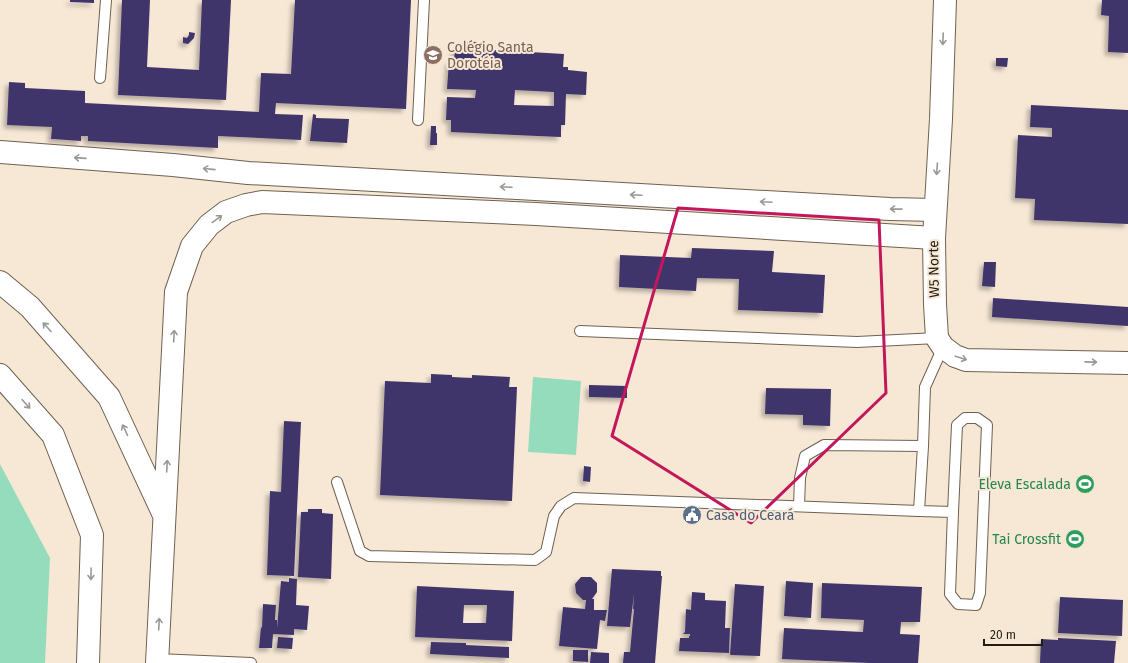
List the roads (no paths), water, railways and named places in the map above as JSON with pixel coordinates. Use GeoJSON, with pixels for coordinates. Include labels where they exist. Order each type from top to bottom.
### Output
{"type":"FeatureCollection","features":[{"type":"Feature","properties":{"kind":"street","name":"W5 Norte"},"geometry":{"type":"LineString","coordinates":[[940,342],[935,304],[934,238],[941,119],[944,0]]}},
{"type":"Feature","properties":{"kind":"street"},"geometry":{"type":"LineString","coordinates":[[0,152],[173,165],[248,173],[935,210]]}},
{"type":"Feature","properties":{"kind":"street"},"geometry":{"type":"LineString","coordinates":[[157,661],[176,292],[192,246],[209,225],[226,212],[246,205],[262,202],[536,214],[934,238]]}},
{"type":"Feature","properties":{"kind":"street"},"geometry":{"type":"LineString","coordinates":[[0,282],[30,307],[109,397],[164,516]]}},
{"type":"Feature","properties":{"kind":"street"},"geometry":{"type":"LineString","coordinates":[[940,342],[955,356],[966,360],[1128,363]]}},
{"type":"Feature","properties":{"kind":"street"},"geometry":{"type":"LineString","coordinates":[[0,375],[53,434],[92,535],[88,663]]}},
{"type":"Feature","properties":{"kind":"lane"},"geometry":{"type":"LineString","coordinates":[[100,78],[106,0]]}},
{"type":"Feature","properties":{"kind":"lane"},"geometry":{"type":"LineString","coordinates":[[418,120],[424,0]]}},
{"type":"Feature","properties":{"kind":"lane"},"geometry":{"type":"LineString","coordinates":[[580,331],[857,342],[940,342],[925,387],[923,446],[918,511]]}},
{"type":"Feature","properties":{"kind":"lane"},"geometry":{"type":"LineString","coordinates":[[965,418],[977,418],[987,425],[980,593],[976,605],[958,604],[950,594],[952,512],[957,425],[965,418]]}},
{"type":"Feature","properties":{"kind":"lane"},"geometry":{"type":"LineString","coordinates":[[799,506],[800,478],[805,456],[824,445],[923,446]]}},
{"type":"Feature","properties":{"kind":"lane"},"geometry":{"type":"LineString","coordinates":[[337,482],[360,551],[369,556],[535,560],[546,552],[554,516],[561,506],[574,498],[952,512]]}},
{"type":"Feature","properties":{"kind":"lane"},"geometry":{"type":"LineString","coordinates":[[157,661],[251,663]]}},
{"type":"Feature","properties":{"kind":"place","name":"Colégio Santa Dorotéia"},"geometry":{"type":"Point","coordinates":[433,55]}},
{"type":"Feature","properties":{"kind":"place","name":"Eleva Escalada"},"geometry":{"type":"Point","coordinates":[1085,484]}},
{"type":"Feature","properties":{"kind":"place","name":"Casa do Ceará"},"geometry":{"type":"Point","coordinates":[692,515]}},
{"type":"Feature","properties":{"kind":"place","name":"Tai Crossfit"},"geometry":{"type":"Point","coordinates":[1075,539]}}]}
